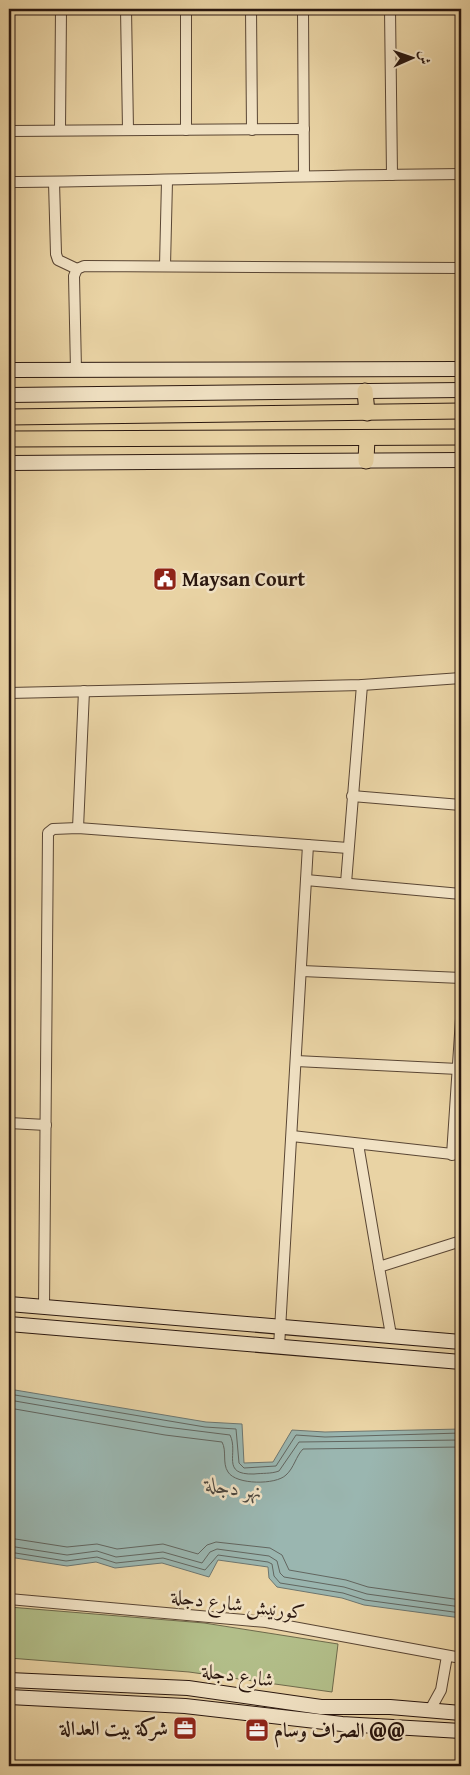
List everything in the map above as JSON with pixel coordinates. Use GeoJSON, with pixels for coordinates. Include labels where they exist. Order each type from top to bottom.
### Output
{"type":"FeatureCollection","features":[{"type":"Feature","properties":{"kind":"main road"},"geometry":{"type":"LineString","coordinates":[[365,391],[367,413]]}},
{"type":"Feature","properties":{"kind":"main road"},"geometry":{"type":"LineString","coordinates":[[9,417],[461,411]]}},
{"type":"Feature","properties":{"kind":"main road"},"geometry":{"type":"LineString","coordinates":[[9,438],[123,436],[461,437]]}},
{"type":"Feature","properties":{"kind":"main road"},"geometry":{"type":"LineString","coordinates":[[366,461],[367,438]]}},
{"type":"Feature","properties":{"kind":"street"},"geometry":{"type":"LineString","coordinates":[[60,130],[61,9]]}},
{"type":"Feature","properties":{"kind":"street"},"geometry":{"type":"LineString","coordinates":[[126,9],[128,130]]}},
{"type":"Feature","properties":{"kind":"street"},"geometry":{"type":"LineString","coordinates":[[186,9],[186,130]]}},
{"type":"Feature","properties":{"kind":"street"},"geometry":{"type":"LineString","coordinates":[[250,9],[252,130]]}},
{"type":"Feature","properties":{"kind":"street"},"geometry":{"type":"LineString","coordinates":[[303,9],[304,175]]}},
{"type":"Feature","properties":{"kind":"street"},"geometry":{"type":"LineString","coordinates":[[390,9],[392,175]]}},
{"type":"Feature","properties":{"kind":"street"},"geometry":{"type":"LineString","coordinates":[[9,131],[304,129]]}},
{"type":"Feature","properties":{"kind":"street"},"geometry":{"type":"LineString","coordinates":[[9,182],[166,181],[304,175],[461,174]]}},
{"type":"Feature","properties":{"kind":"street"},"geometry":{"type":"LineString","coordinates":[[165,266],[166,181]]}},
{"type":"Feature","properties":{"kind":"street"},"geometry":{"type":"LineString","coordinates":[[54,182],[56,254],[58,260],[77,269]]}},
{"type":"Feature","properties":{"kind":"street"},"geometry":{"type":"LineString","coordinates":[[76,370],[74,276],[77,269],[84,266],[461,268]]}},
{"type":"Feature","properties":{"kind":"street"},"geometry":{"type":"LineString","coordinates":[[9,370],[461,369]]}},
{"type":"Feature","properties":{"kind":"street"},"geometry":{"type":"LineString","coordinates":[[9,395],[461,390]]}},
{"type":"Feature","properties":{"kind":"street"},"geometry":{"type":"LineString","coordinates":[[9,463],[461,460]]}},
{"type":"Feature","properties":{"kind":"street"},"geometry":{"type":"LineString","coordinates":[[9,693],[362,685],[461,678]]}},
{"type":"Feature","properties":{"kind":"street"},"geometry":{"type":"LineString","coordinates":[[346,883],[362,685]]}},
{"type":"Feature","properties":{"kind":"street"},"geometry":{"type":"LineString","coordinates":[[78,828],[84,692]]}},
{"type":"Feature","properties":{"kind":"street"},"geometry":{"type":"LineString","coordinates":[[352,796],[461,805]]}},
{"type":"Feature","properties":{"kind":"street"},"geometry":{"type":"LineString","coordinates":[[44,1307],[48,834],[53,829],[78,828],[348,848]]}},
{"type":"Feature","properties":{"kind":"street"},"geometry":{"type":"LineString","coordinates":[[280,1347],[308,845]]}},
{"type":"Feature","properties":{"kind":"street"},"geometry":{"type":"LineString","coordinates":[[306,880],[461,894]]}},
{"type":"Feature","properties":{"kind":"street"},"geometry":{"type":"LineString","coordinates":[[302,971],[461,978]]}},
{"type":"Feature","properties":{"kind":"street"},"geometry":{"type":"LineString","coordinates":[[292,1136],[457,1155],[458,1069],[461,1018]]}},
{"type":"Feature","properties":{"kind":"street"},"geometry":{"type":"LineString","coordinates":[[296,1061],[458,1069]]}},
{"type":"Feature","properties":{"kind":"street"},"geometry":{"type":"LineString","coordinates":[[9,1123],[46,1125]]}},
{"type":"Feature","properties":{"kind":"street"},"geometry":{"type":"LineString","coordinates":[[358,1144],[391,1335]]}},
{"type":"Feature","properties":{"kind":"street"},"geometry":{"type":"LineString","coordinates":[[379,1267],[461,1241]]}},
{"type":"Feature","properties":{"kind":"street"},"geometry":{"type":"LineString","coordinates":[[9,1304],[461,1342]]}},
{"type":"Feature","properties":{"kind":"street"},"geometry":{"type":"LineString","coordinates":[[9,1324],[461,1362]]}},
{"type":"Feature","properties":{"kind":"street","name":"كورنيش شارع دجلة"},"geometry":{"type":"LineString","coordinates":[[9,1599],[266,1622],[461,1658]]}},
{"type":"Feature","properties":{"kind":"street"},"geometry":{"type":"LineString","coordinates":[[430,1710],[441,1690],[447,1656]]}},
{"type":"Feature","properties":{"kind":"street","name":"شارع دجلة"},"geometry":{"type":"LineString","coordinates":[[9,1680],[188,1688],[321,1706],[390,1707],[461,1713]]}},
{"type":"Feature","properties":{"kind":"street","name":"شارع دجلة"},"geometry":{"type":"LineString","coordinates":[[9,1697],[185,1706],[342,1724],[461,1730]]}},
{"type":"Feature","properties":{"kind":"green space"},"geometry":{"type":"Polygon","coordinates":[[[9,1607],[204,1623],[338,1644],[332,1692],[189,1672],[9,1658],[9,1607]]]}},
{"type":"Feature","properties":{"kind":"water","name":"نهر دجلة"},"geometry":{"type":"Polygon","coordinates":[[[9,1389],[206,1422],[242,1424],[244,1463],[273,1462],[292,1430],[325,1432],[461,1429],[461,1618],[364,1605],[342,1598],[277,1587],[269,1578],[268,1567],[218,1560],[209,1577],[162,1563],[115,1568],[96,1562],[67,1566],[9,1557],[9,1389]]]}},
{"type":"Feature","properties":{"kind":"place","name":"Maysan Court"},"geometry":{"type":"Point","coordinates":[165,579]}},
{"type":"Feature","properties":{"kind":"place","name":"شركة بيت العدالة"},"geometry":{"type":"Point","coordinates":[185,1728]}},
{"type":"Feature","properties":{"kind":"place","name":"الصراف وسام @@"},"geometry":{"type":"Point","coordinates":[257,1730]}}]}
